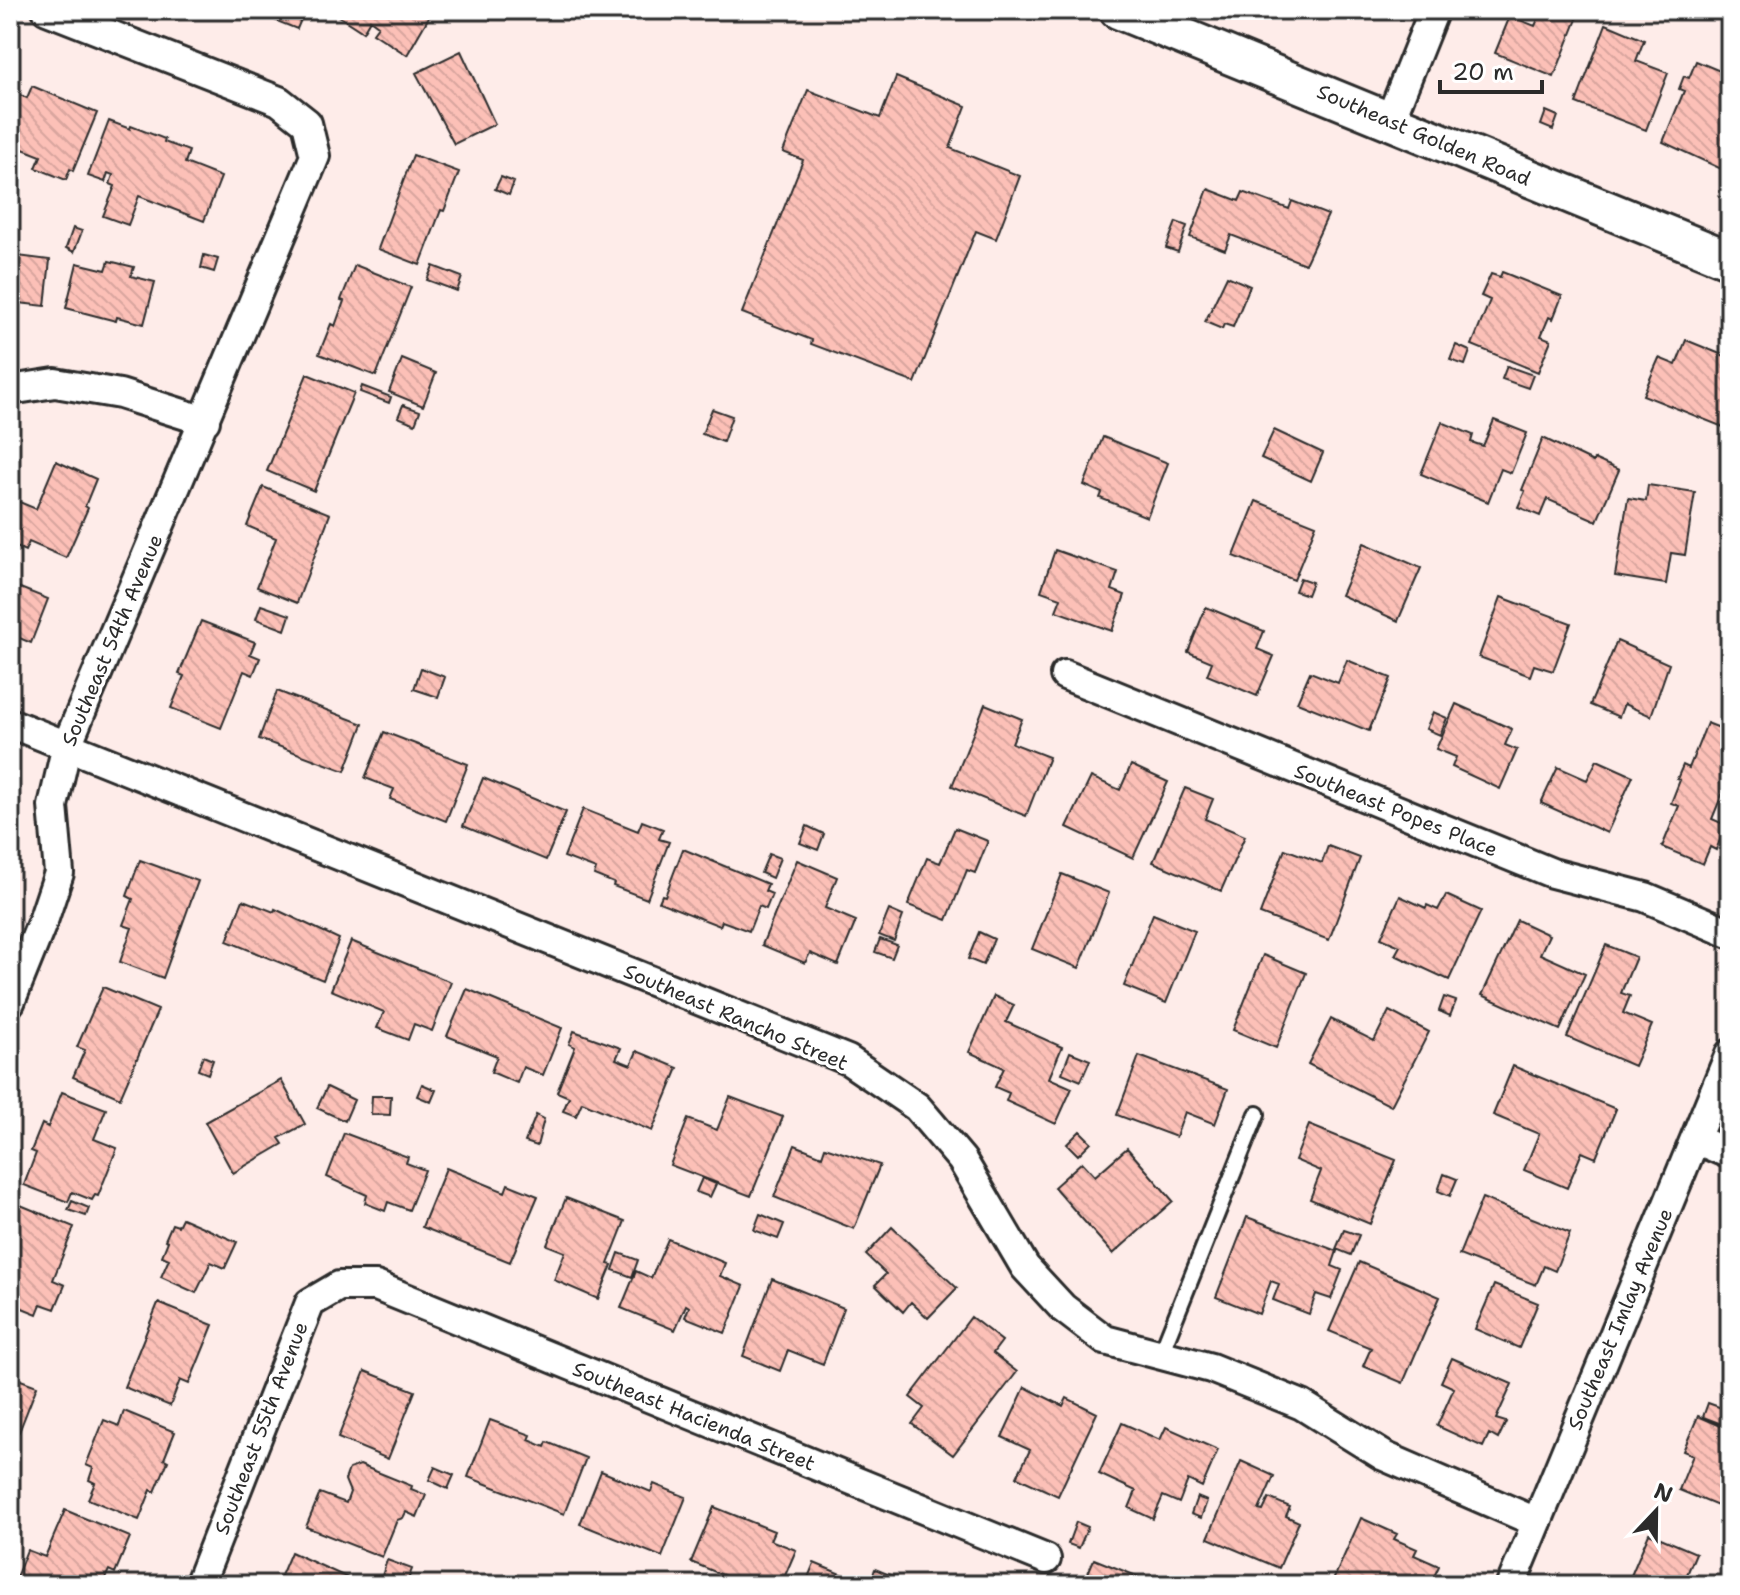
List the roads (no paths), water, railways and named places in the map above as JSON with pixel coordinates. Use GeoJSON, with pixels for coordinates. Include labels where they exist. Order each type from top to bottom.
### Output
{"type":"FeatureCollection","features":[{"type":"Feature","properties":{"kind":"street","name":"Southeast 54th Avenue"},"geometry":{"type":"LineString","coordinates":[[10,1002],[59,873],[53,806],[67,745],[315,156],[307,123],[279,101],[47,10]]}},
{"type":"Feature","properties":{"kind":"street","name":"Southeast Golden Road"},"geometry":{"type":"LineString","coordinates":[[1118,10],[1730,260]]}},
{"type":"Feature","properties":{"kind":"street"},"geometry":{"type":"LineString","coordinates":[[1390,120],[1434,10]]}},
{"type":"Feature","properties":{"kind":"street"},"geometry":{"type":"LineString","coordinates":[[10,390],[55,383],[120,394],[205,421]]}},
{"type":"Feature","properties":{"kind":"street","name":"Southeast Popes Place"},"geometry":{"type":"LineString","coordinates":[[1065,675],[1552,873],[1645,897],[1730,933]]}},
{"type":"Feature","properties":{"kind":"street","name":"Southeast Rancho Street"},"geometry":{"type":"LineString","coordinates":[[10,723],[848,1060],[917,1107],[962,1160],[1025,1267],[1063,1308],[1105,1340],[1211,1368],[1302,1405],[1384,1456],[1536,1522]]}},
{"type":"Feature","properties":{"kind":"street","name":"Southeast Imlay Avenue"},"geometry":{"type":"LineString","coordinates":[[1511,1585],[1730,1054]]}},
{"type":"Feature","properties":{"kind":"street"},"geometry":{"type":"LineString","coordinates":[[1695,1139],[1730,1154]]}},
{"type":"Feature","properties":{"kind":"street","name":"Southeast Hacienda Street"},"geometry":{"type":"LineString","coordinates":[[339,1286],[376,1286],[1046,1559]]}},
{"type":"Feature","properties":{"kind":"street","name":"Southeast 55th Avenue"},"geometry":{"type":"LineString","coordinates":[[199,1585],[310,1303],[339,1286]]}},
{"type":"Feature","properties":{"kind":"lane"},"geometry":{"type":"LineString","coordinates":[[1160,1356],[1257,1114]]}}]}
